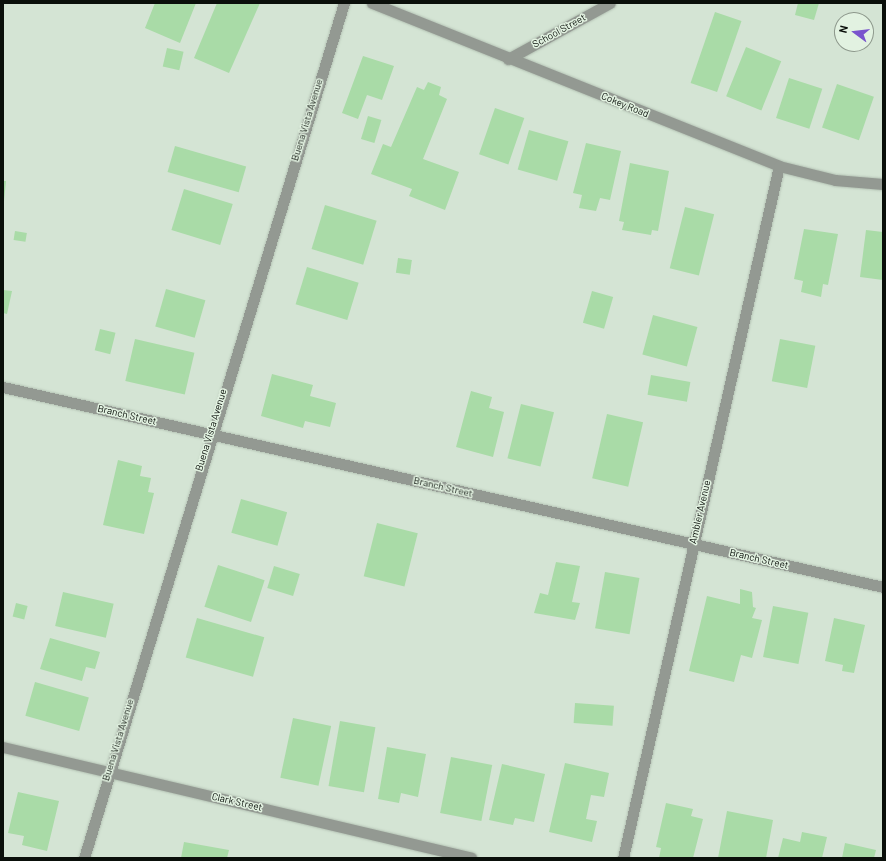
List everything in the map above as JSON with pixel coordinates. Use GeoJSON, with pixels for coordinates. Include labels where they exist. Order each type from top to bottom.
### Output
{"type":"FeatureCollection","features":[{"type":"Feature","properties":{"kind":"street","name":"Buena Vista Avenue"},"geometry":{"type":"LineString","coordinates":[[84,858],[210,434],[344,3]]}},
{"type":"Feature","properties":{"kind":"street","name":"Cokey Road"},"geometry":{"type":"LineString","coordinates":[[372,3],[508,59],[779,166],[835,180],[883,184]]}},
{"type":"Feature","properties":{"kind":"street","name":"School Street"},"geometry":{"type":"LineString","coordinates":[[508,59],[610,3]]}},
{"type":"Feature","properties":{"kind":"street","name":"Ambler Avenue"},"geometry":{"type":"LineString","coordinates":[[623,858],[692,544],[779,166]]}},
{"type":"Feature","properties":{"kind":"street","name":"Branch Street"},"geometry":{"type":"LineString","coordinates":[[3,387],[883,587]]}},
{"type":"Feature","properties":{"kind":"street","name":"Clark Street"},"geometry":{"type":"LineString","coordinates":[[3,748],[471,858]]}},
{"type":"Feature","properties":{"kind":"building"},"geometry":{"type":"Polygon","coordinates":[[[155,3],[196,3],[180,43],[145,28],[155,3]]]}},
{"type":"Feature","properties":{"kind":"building"},"geometry":{"type":"Polygon","coordinates":[[[217,3],[260,3],[229,73],[194,58],[217,3]]]}},
{"type":"Feature","properties":{"kind":"building"},"geometry":{"type":"Polygon","coordinates":[[[798,3],[819,3],[814,20],[795,15],[798,3]]]}},
{"type":"Feature","properties":{"kind":"building"},"geometry":{"type":"Polygon","coordinates":[[[715,12],[741,21],[717,92],[691,83],[715,12]]]}},
{"type":"Feature","properties":{"kind":"building"},"geometry":{"type":"Polygon","coordinates":[[[746,47],[781,61],[761,110],[726,96],[746,47]]]}},
{"type":"Feature","properties":{"kind":"building"},"geometry":{"type":"Polygon","coordinates":[[[167,48],[184,52],[179,70],[163,67],[167,48]]]}},
{"type":"Feature","properties":{"kind":"building"},"geometry":{"type":"Polygon","coordinates":[[[363,56],[394,66],[382,100],[367,95],[358,119],[342,113],[363,56]]]}},
{"type":"Feature","properties":{"kind":"building"},"geometry":{"type":"Polygon","coordinates":[[[789,78],[822,89],[809,129],[776,118],[789,78]]]}},
{"type":"Feature","properties":{"kind":"building"},"geometry":{"type":"Polygon","coordinates":[[[428,82],[441,87],[439,95],[447,99],[423,159],[459,172],[445,210],[409,196],[412,189],[371,174],[383,144],[391,147],[417,87],[424,90],[428,82]]]}},
{"type":"Feature","properties":{"kind":"building"},"geometry":{"type":"Polygon","coordinates":[[[837,84],[874,97],[859,140],[822,127],[837,84]]]}},
{"type":"Feature","properties":{"kind":"building"},"geometry":{"type":"Polygon","coordinates":[[[495,108],[524,118],[508,164],[479,154],[495,108]]]}},
{"type":"Feature","properties":{"kind":"building"},"geometry":{"type":"Polygon","coordinates":[[[368,116],[381,120],[374,143],[361,139],[368,116]]]}},
{"type":"Feature","properties":{"kind":"building"},"geometry":{"type":"Polygon","coordinates":[[[529,130],[568,141],[557,181],[518,169],[529,130]]]}},
{"type":"Feature","properties":{"kind":"building"},"geometry":{"type":"Polygon","coordinates":[[[586,143],[621,151],[610,200],[600,198],[596,211],[579,208],[582,195],[573,193],[586,143]]]}},
{"type":"Feature","properties":{"kind":"building"},"geometry":{"type":"Polygon","coordinates":[[[175,146],[246,166],[239,192],[168,172],[175,146]]]}},
{"type":"Feature","properties":{"kind":"building"},"geometry":{"type":"Polygon","coordinates":[[[630,163],[669,171],[658,231],[652,230],[651,235],[622,230],[624,222],[619,221],[630,163]]]}},
{"type":"Feature","properties":{"kind":"building"},"geometry":{"type":"Polygon","coordinates":[[[3,181],[6,181],[4,201],[3,201],[3,181]]]}},
{"type":"Feature","properties":{"kind":"building"},"geometry":{"type":"Polygon","coordinates":[[[184,189],[233,204],[220,245],[171,230],[184,189]]]}},
{"type":"Feature","properties":{"kind":"building"},"geometry":{"type":"Polygon","coordinates":[[[325,205],[377,221],[363,265],[312,249],[325,205]]]}},
{"type":"Feature","properties":{"kind":"building"},"geometry":{"type":"Polygon","coordinates":[[[685,207],[714,214],[699,275],[670,268],[685,207]]]}},
{"type":"Feature","properties":{"kind":"building"},"geometry":{"type":"Polygon","coordinates":[[[804,229],[838,234],[828,285],[823,284],[821,297],[801,292],[803,281],[794,279],[804,229]]]}},
{"type":"Feature","properties":{"kind":"building"},"geometry":{"type":"Polygon","coordinates":[[[866,230],[883,232],[883,280],[860,277],[866,230]]]}},
{"type":"Feature","properties":{"kind":"building"},"geometry":{"type":"Polygon","coordinates":[[[15,231],[27,233],[25,242],[14,240],[15,231]]]}},
{"type":"Feature","properties":{"kind":"building"},"geometry":{"type":"Polygon","coordinates":[[[398,258],[412,260],[410,275],[396,273],[398,258]]]}},
{"type":"Feature","properties":{"kind":"building"},"geometry":{"type":"Polygon","coordinates":[[[307,267],[359,283],[347,320],[296,304],[307,267]]]}},
{"type":"Feature","properties":{"kind":"building"},"geometry":{"type":"Polygon","coordinates":[[[166,289],[205,300],[195,338],[155,326],[166,289]]]}},
{"type":"Feature","properties":{"kind":"building"},"geometry":{"type":"Polygon","coordinates":[[[3,290],[12,291],[7,314],[3,313],[3,290]]]}},
{"type":"Feature","properties":{"kind":"building"},"geometry":{"type":"Polygon","coordinates":[[[592,291],[613,297],[604,329],[583,323],[592,291]]]}},
{"type":"Feature","properties":{"kind":"building"},"geometry":{"type":"Polygon","coordinates":[[[653,315],[697,327],[687,367],[642,355],[653,315]]]}},
{"type":"Feature","properties":{"kind":"building"},"geometry":{"type":"Polygon","coordinates":[[[100,329],[116,333],[110,354],[95,350],[100,329]]]}},
{"type":"Feature","properties":{"kind":"building"},"geometry":{"type":"Polygon","coordinates":[[[135,339],[194,353],[185,395],[125,381],[135,339]]]}},
{"type":"Feature","properties":{"kind":"building"},"geometry":{"type":"Polygon","coordinates":[[[780,339],[815,346],[807,388],[772,381],[780,339]]]}},
{"type":"Feature","properties":{"kind":"building"},"geometry":{"type":"Polygon","coordinates":[[[272,374],[313,385],[310,396],[336,403],[330,427],[305,421],[303,428],[261,416],[272,374]]]}},
{"type":"Feature","properties":{"kind":"building"},"geometry":{"type":"Polygon","coordinates":[[[651,375],[690,382],[687,402],[648,395],[651,375]]]}},
{"type":"Feature","properties":{"kind":"building"},"geometry":{"type":"Polygon","coordinates":[[[471,391],[492,397],[489,408],[504,412],[493,457],[456,447],[471,391]]]}},
{"type":"Feature","properties":{"kind":"building"},"geometry":{"type":"Polygon","coordinates":[[[521,404],[554,412],[540,467],[507,458],[521,404]]]}},
{"type":"Feature","properties":{"kind":"building"},"geometry":{"type":"Polygon","coordinates":[[[607,414],[643,422],[628,487],[592,478],[607,414]]]}},
{"type":"Feature","properties":{"kind":"building"},"geometry":{"type":"Polygon","coordinates":[[[118,460],[142,466],[140,476],[151,478],[148,492],[154,493],[144,534],[103,525],[118,460]]]}},
{"type":"Feature","properties":{"kind":"building"},"geometry":{"type":"Polygon","coordinates":[[[241,499],[287,512],[277,546],[231,533],[241,499]]]}},
{"type":"Feature","properties":{"kind":"building"},"geometry":{"type":"Polygon","coordinates":[[[377,523],[418,533],[404,587],[364,576],[377,523]]]}},
{"type":"Feature","properties":{"kind":"building"},"geometry":{"type":"Polygon","coordinates":[[[556,562],[580,566],[572,602],[580,603],[575,620],[534,613],[540,593],[548,595],[556,562]]]}},
{"type":"Feature","properties":{"kind":"building"},"geometry":{"type":"Polygon","coordinates":[[[218,565],[265,580],[251,622],[204,607],[218,565]]]}},
{"type":"Feature","properties":{"kind":"building"},"geometry":{"type":"Polygon","coordinates":[[[274,566],[300,574],[293,596],[267,588],[274,566]]]}},
{"type":"Feature","properties":{"kind":"building"},"geometry":{"type":"Polygon","coordinates":[[[605,572],[639,578],[630,634],[595,628],[605,572]]]}},
{"type":"Feature","properties":{"kind":"building"},"geometry":{"type":"Polygon","coordinates":[[[740,589],[752,592],[753,607],[756,608],[752,618],[762,620],[752,658],[741,655],[734,682],[689,671],[707,596],[740,604],[740,589]]]}},
{"type":"Feature","properties":{"kind":"building"},"geometry":{"type":"Polygon","coordinates":[[[63,592],[114,604],[106,638],[55,626],[63,592]]]}},
{"type":"Feature","properties":{"kind":"building"},"geometry":{"type":"Polygon","coordinates":[[[16,603],[28,606],[24,619],[13,617],[16,603]]]}},
{"type":"Feature","properties":{"kind":"building"},"geometry":{"type":"Polygon","coordinates":[[[773,606],[808,613],[798,664],[763,657],[773,606]]]}},
{"type":"Feature","properties":{"kind":"building"},"geometry":{"type":"Polygon","coordinates":[[[197,618],[264,637],[253,677],[186,657],[197,618]]]}},
{"type":"Feature","properties":{"kind":"building"},"geometry":{"type":"Polygon","coordinates":[[[834,618],[865,625],[854,673],[842,671],[843,665],[825,661],[834,618]]]}},
{"type":"Feature","properties":{"kind":"building"},"geometry":{"type":"Polygon","coordinates":[[[50,638],[100,652],[95,669],[86,667],[82,681],[40,669],[50,638]]]}},
{"type":"Feature","properties":{"kind":"building"},"geometry":{"type":"Polygon","coordinates":[[[35,682],[89,697],[79,731],[25,716],[35,682]]]}},
{"type":"Feature","properties":{"kind":"building"},"geometry":{"type":"Polygon","coordinates":[[[575,703],[614,706],[613,726],[574,723],[575,703]]]}},
{"type":"Feature","properties":{"kind":"building"},"geometry":{"type":"Polygon","coordinates":[[[293,718],[331,726],[318,786],[280,778],[293,718]]]}},
{"type":"Feature","properties":{"kind":"building"},"geometry":{"type":"Polygon","coordinates":[[[340,721],[375,727],[364,792],[329,786],[340,721]]]}},
{"type":"Feature","properties":{"kind":"building"},"geometry":{"type":"Polygon","coordinates":[[[387,747],[426,754],[418,797],[401,793],[399,803],[378,799],[387,747]]]}},
{"type":"Feature","properties":{"kind":"building"},"geometry":{"type":"Polygon","coordinates":[[[451,757],[492,765],[481,821],[440,813],[451,757]]]}},
{"type":"Feature","properties":{"kind":"building"},"geometry":{"type":"Polygon","coordinates":[[[565,763],[609,773],[604,797],[591,795],[586,819],[597,821],[592,842],[549,832],[565,763]]]}},
{"type":"Feature","properties":{"kind":"building"},"geometry":{"type":"Polygon","coordinates":[[[502,764],[545,774],[534,822],[515,818],[513,825],[489,820],[502,764]]]}},
{"type":"Feature","properties":{"kind":"building"},"geometry":{"type":"Polygon","coordinates":[[[18,792],[59,801],[47,851],[22,845],[24,836],[8,833],[18,792]]]}},
{"type":"Feature","properties":{"kind":"building"},"geometry":{"type":"Polygon","coordinates":[[[666,803],[693,809],[691,816],[703,819],[693,858],[659,858],[661,848],[656,847],[666,803]]]}},
{"type":"Feature","properties":{"kind":"building"},"geometry":{"type":"Polygon","coordinates":[[[727,811],[773,820],[766,858],[718,858],[727,811]]]}},
{"type":"Feature","properties":{"kind":"building"},"geometry":{"type":"Polygon","coordinates":[[[802,832],[827,837],[822,858],[778,858],[783,838],[800,842],[802,832]]]}},
{"type":"Feature","properties":{"kind":"building"},"geometry":{"type":"Polygon","coordinates":[[[184,842],[229,850],[227,858],[181,858],[184,842]]]}},
{"type":"Feature","properties":{"kind":"building"},"geometry":{"type":"Polygon","coordinates":[[[845,843],[876,850],[874,858],[842,858],[845,843]]]}}]}
